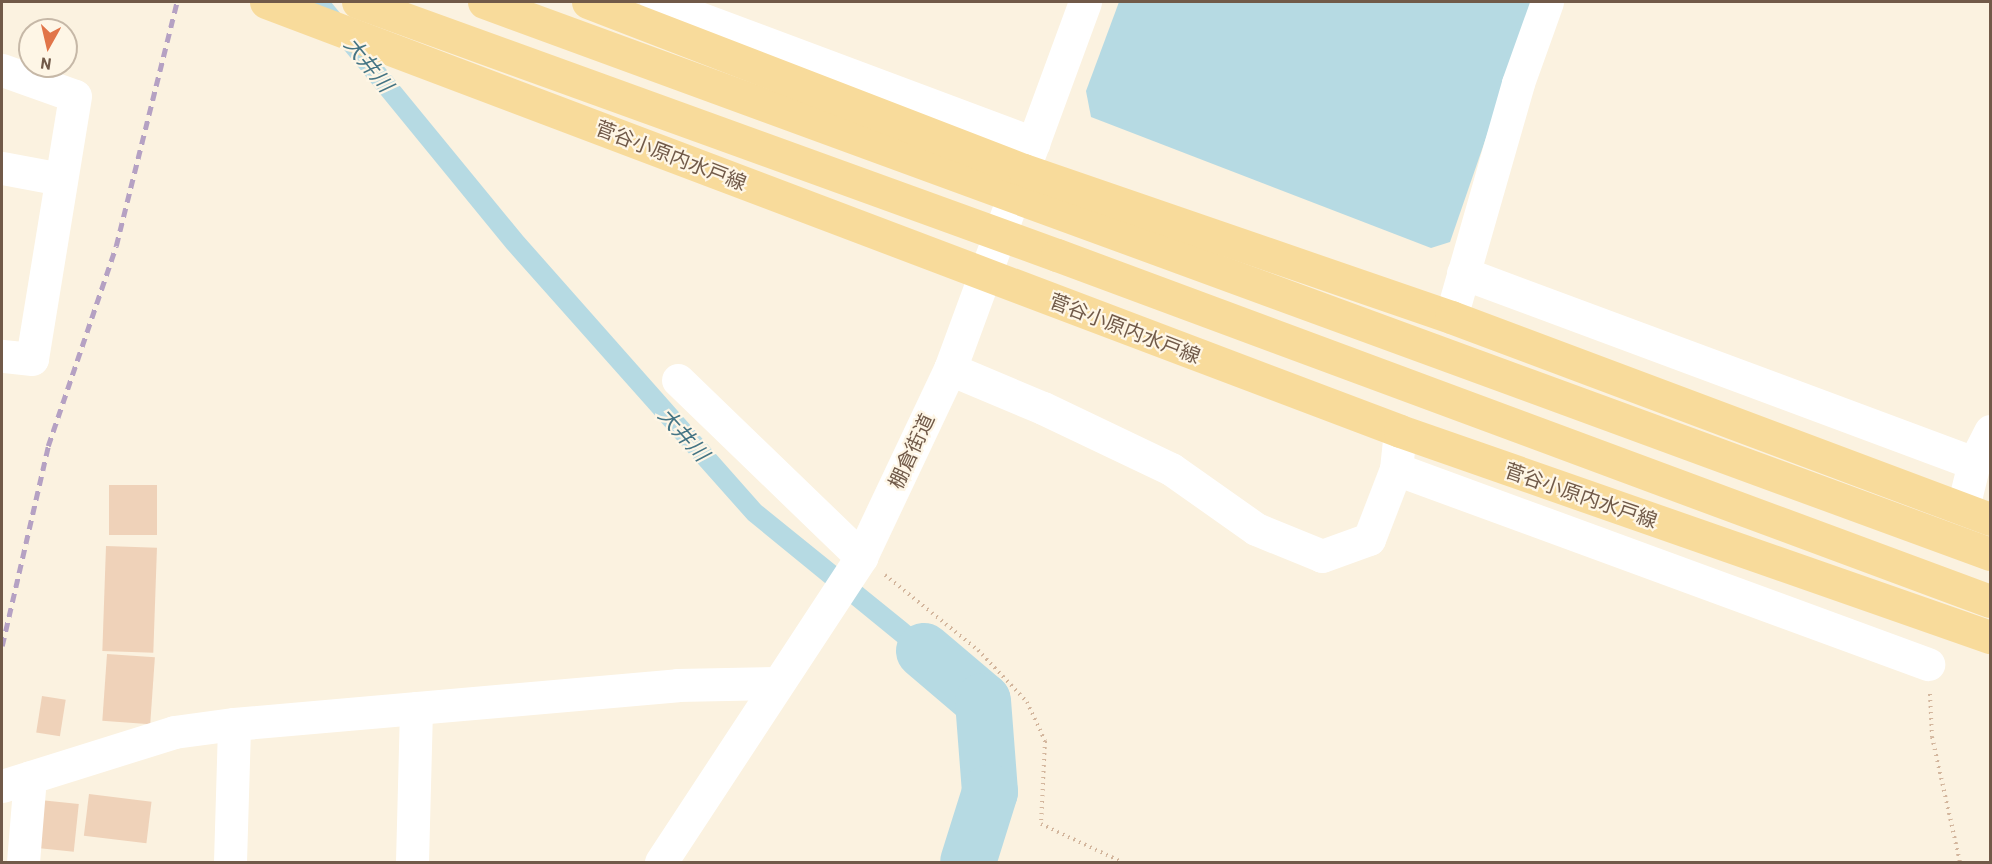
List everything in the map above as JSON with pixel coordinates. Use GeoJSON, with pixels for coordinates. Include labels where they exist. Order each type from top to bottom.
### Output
{"type":"FeatureCollection","features":[{"type":"Feature","properties":{"kind":"main road","name":"菅谷小原内水戸線"},"geometry":{"type":"LineString","coordinates":[[266,2],[1400,431],[1990,637]]}},
{"type":"Feature","properties":{"kind":"main road","name":"菅谷小原内水戸線"},"geometry":{"type":"LineString","coordinates":[[357,2],[1057,255],[1990,601]]}},
{"type":"Feature","properties":{"kind":"main road"},"geometry":{"type":"LineString","coordinates":[[484,2],[1990,554]]}},
{"type":"Feature","properties":{"kind":"main road"},"geometry":{"type":"LineString","coordinates":[[588,2],[1029,156],[1977,513]]}},
{"type":"Feature","properties":{"kind":"street"},"geometry":{"type":"LineString","coordinates":[[656,2],[1029,156]]}},
{"type":"Feature","properties":{"kind":"street","name":"棚倉街道"},"geometry":{"type":"LineString","coordinates":[[661,862],[858,561],[950,369],[1085,2]]}},
{"type":"Feature","properties":{"kind":"street"},"geometry":{"type":"LineString","coordinates":[[1451,316],[1518,83],[1547,2]]}},
{"type":"Feature","properties":{"kind":"street"},"geometry":{"type":"LineString","coordinates":[[2,70],[75,96],[32,359],[2,356]]}},
{"type":"Feature","properties":{"kind":"street"},"geometry":{"type":"LineString","coordinates":[[2,168],[61,179]]}},
{"type":"Feature","properties":{"kind":"street"},"geometry":{"type":"LineString","coordinates":[[1463,273],[1974,463]]}},
{"type":"Feature","properties":{"kind":"street"},"geometry":{"type":"LineString","coordinates":[[950,369],[1043,408],[1171,469],[1256,529],[1322,556],[1369,539],[1396,469],[1400,431]]}},
{"type":"Feature","properties":{"kind":"street"},"geometry":{"type":"LineString","coordinates":[[678,380],[858,561]]}},
{"type":"Feature","properties":{"kind":"street"},"geometry":{"type":"LineString","coordinates":[[1977,513],[1974,463],[1990,431]]}},
{"type":"Feature","properties":{"kind":"street"},"geometry":{"type":"LineString","coordinates":[[1396,469],[1928,664]]}},
{"type":"Feature","properties":{"kind":"street"},"geometry":{"type":"LineString","coordinates":[[23,862],[16,782],[174,732],[234,724],[677,686],[777,683]]}},
{"type":"Feature","properties":{"kind":"street"},"geometry":{"type":"LineString","coordinates":[[412,862],[416,708]]}},
{"type":"Feature","properties":{"kind":"street"},"geometry":{"type":"LineString","coordinates":[[230,862],[234,724]]}},
{"type":"Feature","properties":{"kind":"path"},"geometry":{"type":"LineString","coordinates":[[858,561],[978,650],[1027,702],[1046,741],[1041,824],[1122,862]]}},
{"type":"Feature","properties":{"kind":"path"},"geometry":{"type":"LineString","coordinates":[[1928,664],[1932,737],[1960,862]]}},
{"type":"Feature","properties":{"kind":"water"},"geometry":{"type":"Polygon","coordinates":[[[305,2],[331,2],[523,236],[761,505],[907,623],[994,699],[972,703],[748,520],[507,249],[305,2]]]}},
{"type":"Feature","properties":{"kind":"water"},"geometry":{"type":"Polygon","coordinates":[[[1119,2],[1533,2],[1450,242],[1431,248],[1091,117],[1086,91],[1119,2]]]}},
{"type":"Feature","properties":{"kind":"building"},"geometry":{"type":"Polygon","coordinates":[[[109,485],[157,485],[157,535],[109,535],[109,485]]]}},
{"type":"Feature","properties":{"kind":"building"},"geometry":{"type":"Polygon","coordinates":[[[106,546],[157,548],[153,653],[102,651],[106,546]]]}},
{"type":"Feature","properties":{"kind":"building"},"geometry":{"type":"Polygon","coordinates":[[[107,654],[155,657],[150,724],[102,721],[107,654]]]}},
{"type":"Feature","properties":{"kind":"building"},"geometry":{"type":"Polygon","coordinates":[[[42,696],[66,700],[60,736],[36,733],[42,696]]]}},
{"type":"Feature","properties":{"kind":"building"},"geometry":{"type":"Polygon","coordinates":[[[89,794],[152,802],[146,843],[84,836],[89,794]]]}},
{"type":"Feature","properties":{"kind":"building"},"geometry":{"type":"Polygon","coordinates":[[[40,800],[79,804],[74,852],[35,848],[40,800]]]}},
{"type":"Feature","properties":{"kind":"waterway","name":"大井川"},"geometry":{"type":"LineString","coordinates":[[924,651],[983,701],[990,792],[968,862]]}},
{"type":"Feature","properties":{"kind":"railway"},"geometry":{"type":"LineString","coordinates":[[2,646],[48,446],[116,246],[177,2]]}}]}
